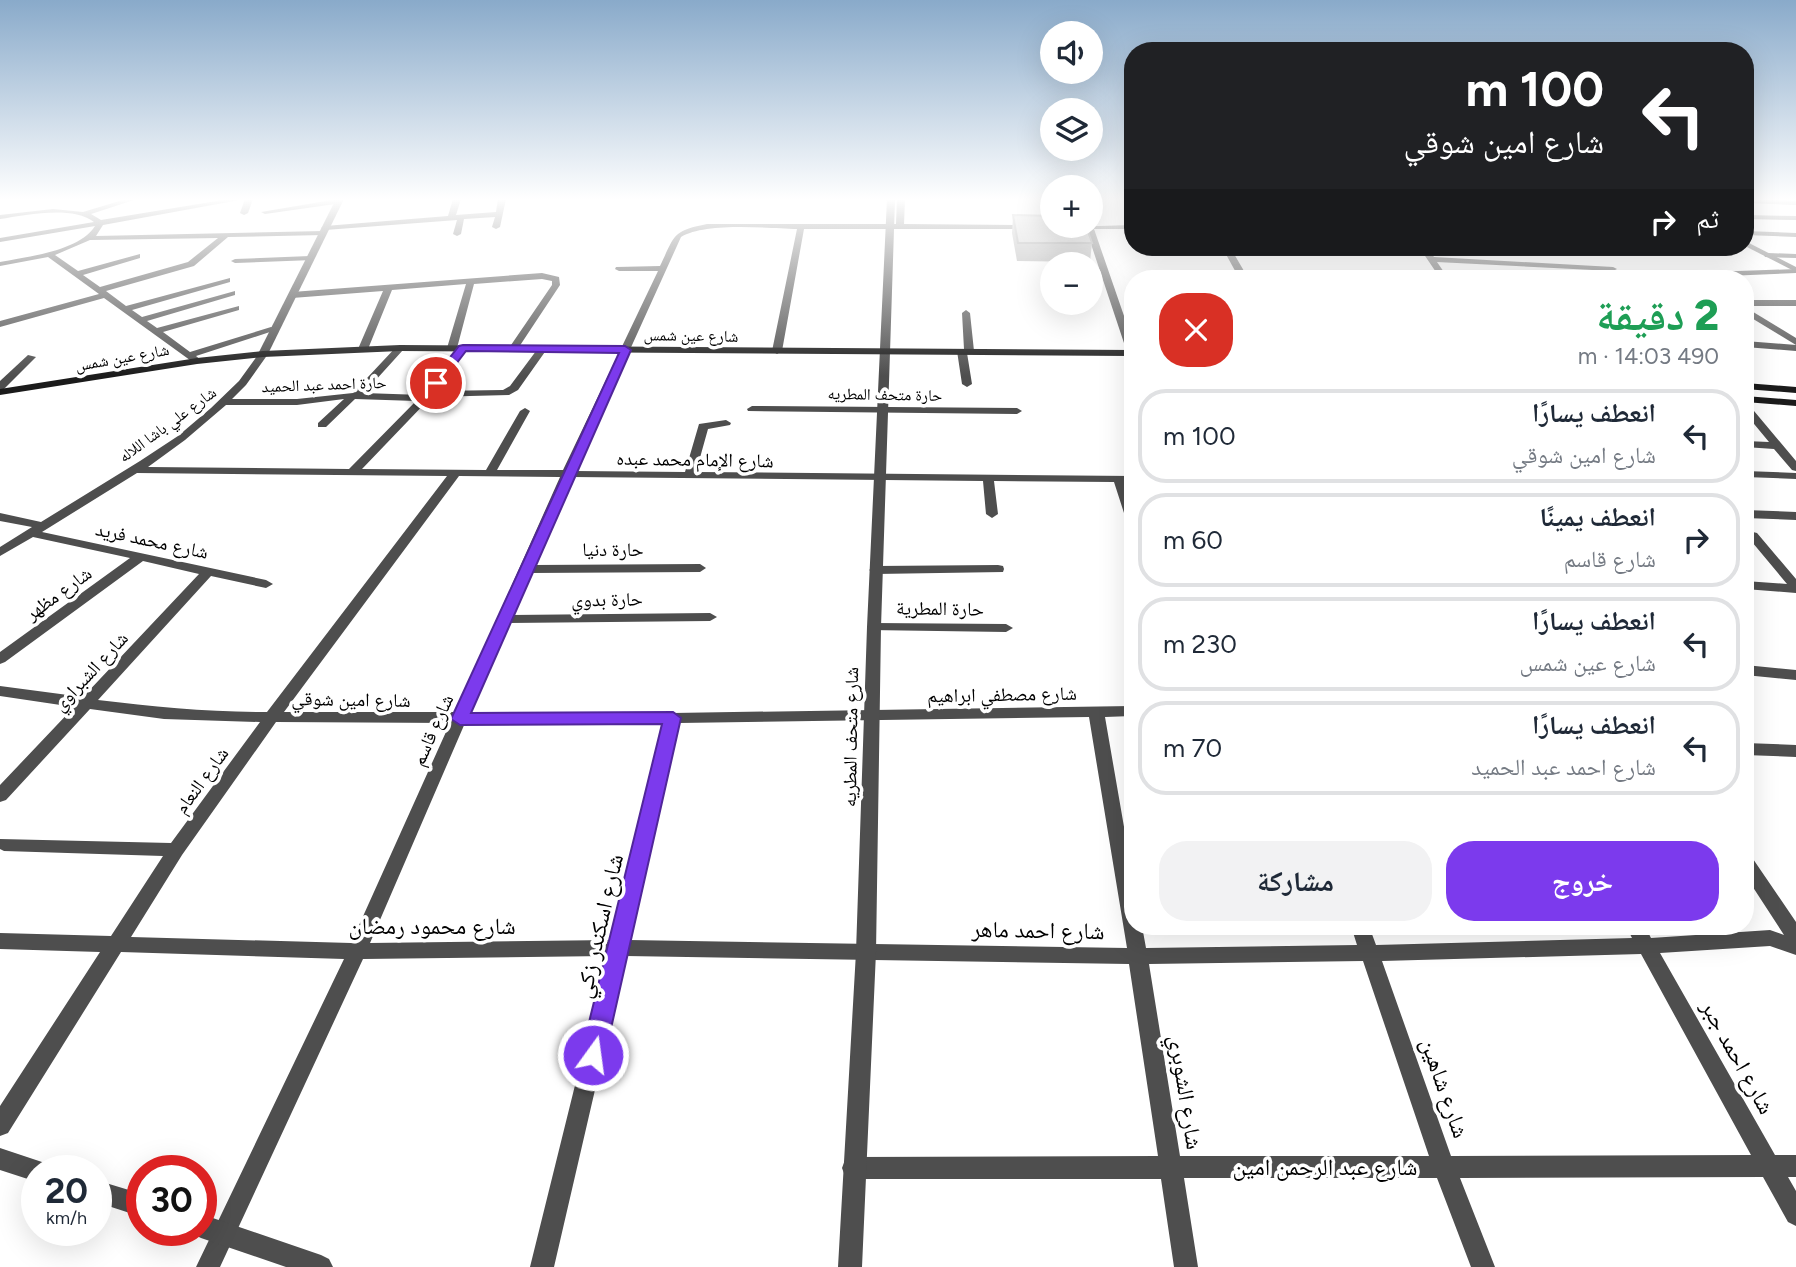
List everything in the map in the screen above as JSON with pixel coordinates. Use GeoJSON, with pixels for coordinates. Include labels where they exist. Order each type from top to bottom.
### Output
{"type":"FeatureCollection","features":[{"type":"Feature","properties":{"kind":"main road","name":"شارع عين شمس"},"geometry":{"type":"LineString","coordinates":[[0,390],[194,358],[363,349],[1124,352]]}},
{"type":"Feature","properties":{"kind":"main road"},"geometry":{"type":"LineString","coordinates":[[1754,387],[1796,390]]}},
{"type":"Feature","properties":{"kind":"main road"},"geometry":{"type":"LineString","coordinates":[[1754,400],[1796,403]]}},
{"type":"Feature","properties":{"kind":"street"},"geometry":{"type":"LineString","coordinates":[[0,264],[29,258]]}},
{"type":"Feature","properties":{"kind":"street"},"geometry":{"type":"LineString","coordinates":[[56,258],[194,358],[274,329]]}},
{"type":"Feature","properties":{"kind":"street"},"geometry":{"type":"LineString","coordinates":[[77,274],[133,258]]}},
{"type":"Feature","properties":{"kind":"street"},"geometry":{"type":"LineString","coordinates":[[0,324],[195,262],[199,258]]}},
{"type":"Feature","properties":{"kind":"street"},"geometry":{"type":"LineString","coordinates":[[235,261],[307,258]]}},
{"type":"Feature","properties":{"kind":"street","name":"شارع علي باشا اللاله"},"geometry":{"type":"LineString","coordinates":[[0,552],[131,471],[225,402],[244,383],[263,354],[310,258]]}},
{"type":"Feature","properties":{"kind":"street","name":"شارع قاسم"},"geometry":{"type":"LineString","coordinates":[[217,1220],[357,951],[568,475],[670,258]]}},
{"type":"Feature","properties":{"kind":"street"},"geometry":{"type":"LineString","coordinates":[[777,351],[795,258]]}},
{"type":"Feature","properties":{"kind":"street","name":"شارع متحف المطريه"},"geometry":{"type":"LineString","coordinates":[[850,1267],[866,952],[882,410],[892,258]]}},
{"type":"Feature","properties":{"kind":"street"},"geometry":{"type":"LineString","coordinates":[[1100,258],[1124,328]]}},
{"type":"Feature","properties":{"kind":"street"},"geometry":{"type":"LineString","coordinates":[[1431,258],[1439,270]]}},
{"type":"Feature","properties":{"kind":"street"},"geometry":{"type":"LineString","coordinates":[[1433,258],[1613,269]]}},
{"type":"Feature","properties":{"kind":"street"},"geometry":{"type":"LineString","coordinates":[[1598,258],[1613,269]]}},
{"type":"Feature","properties":{"kind":"street"},"geometry":{"type":"LineString","coordinates":[[1773,258],[1796,271]]}},
{"type":"Feature","properties":{"kind":"street"},"geometry":{"type":"LineString","coordinates":[[619,269],[665,268]]}},
{"type":"Feature","properties":{"kind":"street"},"geometry":{"type":"LineString","coordinates":[[1754,273],[1796,271]]}},
{"type":"Feature","properties":{"kind":"street"},"geometry":{"type":"LineString","coordinates":[[292,295],[542,276],[556,279],[556,285],[514,348]]}},
{"type":"Feature","properties":{"kind":"street"},"geometry":{"type":"LineString","coordinates":[[125,309],[227,281]]}},
{"type":"Feature","properties":{"kind":"street"},"geometry":{"type":"LineString","coordinates":[[351,472],[426,396],[458,348],[471,281]]}},
{"type":"Feature","properties":{"kind":"street"},"geometry":{"type":"LineString","coordinates":[[363,349],[389,287]]}},
{"type":"Feature","properties":{"kind":"street"},"geometry":{"type":"LineString","coordinates":[[141,320],[232,293]]}},
{"type":"Feature","properties":{"kind":"street"},"geometry":{"type":"LineString","coordinates":[[1754,303],[1793,305]]}},
{"type":"Feature","properties":{"kind":"street"},"geometry":{"type":"LineString","coordinates":[[156,331],[236,308]]}},
{"type":"Feature","properties":{"kind":"street"},"geometry":{"type":"LineString","coordinates":[[966,313],[967,384]]}},
{"type":"Feature","properties":{"kind":"street"},"geometry":{"type":"LineString","coordinates":[[1754,316],[1796,342]]}},
{"type":"Feature","properties":{"kind":"street"},"geometry":{"type":"LineString","coordinates":[[1754,345],[1796,348]]}},
{"type":"Feature","properties":{"kind":"street"},"geometry":{"type":"LineString","coordinates":[[322,425],[355,396],[400,348]]}},
{"type":"Feature","properties":{"kind":"street","name":"حارة احمد عبد الحميد"},"geometry":{"type":"LineString","coordinates":[[225,402],[297,402],[329,397],[505,393],[514,388],[542,349]]}},
{"type":"Feature","properties":{"kind":"street"},"geometry":{"type":"LineString","coordinates":[[0,390],[31,357]]}},
{"type":"Feature","properties":{"kind":"street","name":"حارة متحف المطريه"},"geometry":{"type":"LineString","coordinates":[[752,409],[1017,411]]}},
{"type":"Feature","properties":{"kind":"street"},"geometry":{"type":"LineString","coordinates":[[489,474],[525,411]]}},
{"type":"Feature","properties":{"kind":"street"},"geometry":{"type":"LineString","coordinates":[[1754,418],[1796,468]]}},
{"type":"Feature","properties":{"kind":"street"},"geometry":{"type":"LineString","coordinates":[[689,476],[703,426],[726,424]]}},
{"type":"Feature","properties":{"kind":"street"},"geometry":{"type":"LineString","coordinates":[[1754,445],[1778,446]]}},
{"type":"Feature","properties":{"kind":"street","name":"شارع الإمام محمد عبده"},"geometry":{"type":"LineString","coordinates":[[131,471],[1124,479]]}},
{"type":"Feature","properties":{"kind":"street","name":"شارع النعام"},"geometry":{"type":"LineString","coordinates":[[0,1125],[176,850],[271,718],[456,474]]}},
{"type":"Feature","properties":{"kind":"street"},"geometry":{"type":"LineString","coordinates":[[1754,474],[1796,476]]}},
{"type":"Feature","properties":{"kind":"street"},"geometry":{"type":"LineString","coordinates":[[988,478],[992,514]]}},
{"type":"Feature","properties":{"kind":"street"},"geometry":{"type":"LineString","coordinates":[[1119,479],[1124,494]]}},
{"type":"Feature","properties":{"kind":"street"},"geometry":{"type":"LineString","coordinates":[[1754,514],[1796,516]]}},
{"type":"Feature","properties":{"kind":"street","name":"شارع محمد فريد"},"geometry":{"type":"LineString","coordinates":[[0,517],[139,558],[266,584]]}},
{"type":"Feature","properties":{"kind":"street"},"geometry":{"type":"LineString","coordinates":[[1754,537],[1796,588]]}},
{"type":"Feature","properties":{"kind":"street","name":"شارع مظهر"},"geometry":{"type":"LineString","coordinates":[[0,659],[139,558]]}},
{"type":"Feature","properties":{"kind":"street","name":"حارة دنيا"},"geometry":{"type":"LineString","coordinates":[[527,569],[700,568]]}},
{"type":"Feature","properties":{"kind":"street"},"geometry":{"type":"LineString","coordinates":[[876,570],[998,569]]}},
{"type":"Feature","properties":{"kind":"street","name":"شارع الشبراوي"},"geometry":{"type":"LineString","coordinates":[[0,796],[208,572]]}},
{"type":"Feature","properties":{"kind":"street"},"geometry":{"type":"LineString","coordinates":[[1754,586],[1796,588]]}},
{"type":"Feature","properties":{"kind":"street","name":"حارة بدوي"},"geometry":{"type":"LineString","coordinates":[[504,619],[710,617]]}},
{"type":"Feature","properties":{"kind":"street","name":"حارة المطرية"},"geometry":{"type":"LineString","coordinates":[[874,627],[1006,628]]}},
{"type":"Feature","properties":{"kind":"street"},"geometry":{"type":"LineString","coordinates":[[1754,671],[1796,675]]}},
{"type":"Feature","properties":{"kind":"street","name":"شارع امين شوقي"},"geometry":{"type":"LineString","coordinates":[[0,691],[164,714],[271,718],[872,716]]}},
{"type":"Feature","properties":{"kind":"street","name":"شارع الشوبري"},"geometry":{"type":"LineString","coordinates":[[1096,710],[1124,877]]}},
{"type":"Feature","properties":{"kind":"street","name":"شارع مصطفي ابراهيم"},"geometry":{"type":"LineString","coordinates":[[872,716],[1124,711]]}},
{"type":"Feature","properties":{"kind":"street","name":"شارع اسكندر زكي"},"geometry":{"type":"LineString","coordinates":[[542,1267],[673,718]]}},
{"type":"Feature","properties":{"kind":"street"},"geometry":{"type":"LineString","coordinates":[[1754,749],[1796,751]]}},
{"type":"Feature","properties":{"kind":"street"},"geometry":{"type":"LineString","coordinates":[[4,844],[176,850]]}},
{"type":"Feature","properties":{"kind":"street"},"geometry":{"type":"LineString","coordinates":[[1754,874],[1796,937]]}},
{"type":"Feature","properties":{"kind":"street","name":"شارع الشوبري"},"geometry":{"type":"LineString","coordinates":[[1134,935],[1186,1267]]}},
{"type":"Feature","properties":{"kind":"street","name":"شارع شاهين"},"geometry":{"type":"LineString","coordinates":[[1363,935],[1444,1167],[1483,1267]]}},
{"type":"Feature","properties":{"kind":"street","name":"شارع احمد جبر"},"geometry":{"type":"LineString","coordinates":[[1640,935],[1796,1214]]}},
{"type":"Feature","properties":{"kind":"street","name":"شارع احمد ماهر"},"geometry":{"type":"LineString","coordinates":[[866,952],[1138,956],[1370,953],[1647,946],[1770,938],[1796,947]]}},
{"type":"Feature","properties":{"kind":"street","name":"شارع محمود رمضان"},"geometry":{"type":"LineString","coordinates":[[0,941],[357,951],[619,948],[866,952]]}},
{"type":"Feature","properties":{"kind":"street"},"geometry":{"type":"LineString","coordinates":[[0,1159],[21,1166]]}},
{"type":"Feature","properties":{"kind":"street","name":"شارع عبد الرحمن امين"},"geometry":{"type":"LineString","coordinates":[[853,1168],[1796,1166]]}},
{"type":"Feature","properties":{"kind":"street"},"geometry":{"type":"LineString","coordinates":[[217,1232],[321,1267]]}},
{"type":"Feature","properties":{"kind":"street","name":"شارع قاسم"},"geometry":{"type":"LineString","coordinates":[[208,1267],[210,1246]]}},
{"type":"Feature","properties":{"kind":"route"},"geometry":{"type":"LineString","coordinates":[[436,383],[463,348],[625,350],[460,719],[673,718],[593,1055]]}}]}
